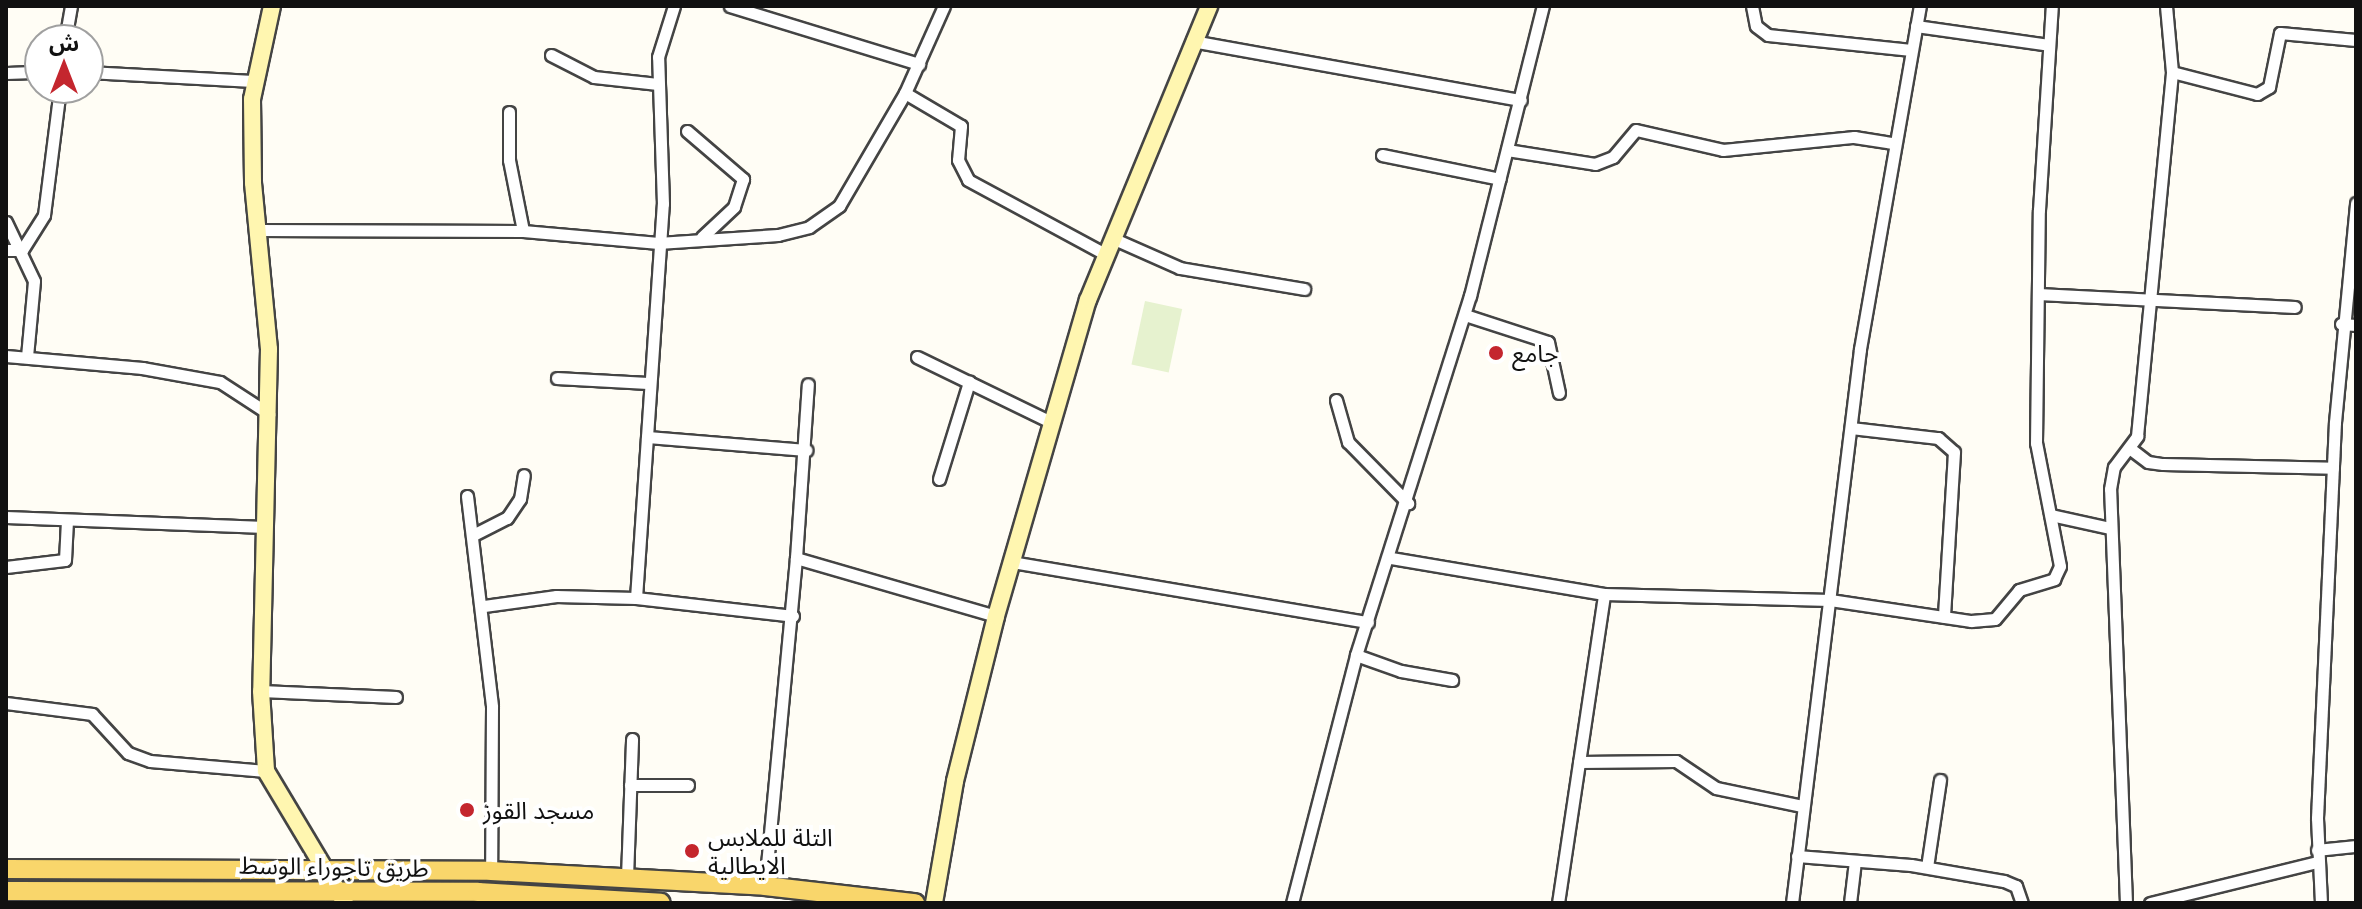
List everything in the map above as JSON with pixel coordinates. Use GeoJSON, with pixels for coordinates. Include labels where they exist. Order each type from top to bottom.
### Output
{"type":"FeatureCollection","features":[{"type":"Feature","properties":{"kind":"main road"},"geometry":{"type":"LineString","coordinates":[[6,869],[491,871],[765,886],[915,903]]}},
{"type":"Feature","properties":{"kind":"main road","name":"طريق تاجوراء الوسط"},"geometry":{"type":"LineString","coordinates":[[6,891],[236,888],[342,897],[661,903]]}},
{"type":"Feature","properties":{"kind":"street"},"geometry":{"type":"LineString","coordinates":[[272,6],[253,81],[269,414],[261,691],[266,771],[342,897]]}},
{"type":"Feature","properties":{"kind":"street"},"geometry":{"type":"LineString","coordinates":[[636,598],[647,437],[647,383],[663,204],[658,57],[674,6]]}},
{"type":"Feature","properties":{"kind":"street"},"geometry":{"type":"LineString","coordinates":[[730,6],[919,64]]}},
{"type":"Feature","properties":{"kind":"street"},"geometry":{"type":"LineString","coordinates":[[258,230],[523,231],[658,243],[702,237],[778,235],[824,219],[839,206],[905,93],[944,6]]}},
{"type":"Feature","properties":{"kind":"street"},"geometry":{"type":"LineString","coordinates":[[934,903],[955,781],[996,616],[1053,423],[1109,246],[1209,6]]}},
{"type":"Feature","properties":{"kind":"street"},"geometry":{"type":"LineString","coordinates":[[1292,903],[1356,655],[1391,558],[1465,315],[1543,6]]}},
{"type":"Feature","properties":{"kind":"street"},"geometry":{"type":"LineString","coordinates":[[1752,6],[1756,26],[1768,35],[1911,50]]}},
{"type":"Feature","properties":{"kind":"street"},"geometry":{"type":"LineString","coordinates":[[1792,903],[1851,428],[1893,143],[1920,6]]}},
{"type":"Feature","properties":{"kind":"street"},"geometry":{"type":"LineString","coordinates":[[1391,558],[1604,594],[1830,600],[1944,617],[1995,619],[2019,590],[2054,579],[2060,566],[2036,443],[2038,294],[2052,6]]}},
{"type":"Feature","properties":{"kind":"street"},"geometry":{"type":"LineString","coordinates":[[2126,903],[2110,528],[2111,475],[2132,450],[2137,436],[2147,298],[2172,72],[2166,6]]}},
{"type":"Feature","properties":{"kind":"street"},"geometry":{"type":"LineString","coordinates":[[1916,26],[2049,45]]}},
{"type":"Feature","properties":{"kind":"street"},"geometry":{"type":"LineString","coordinates":[[2172,72],[2257,94],[2269,87],[2280,33],[2356,40]]}},
{"type":"Feature","properties":{"kind":"street"},"geometry":{"type":"LineString","coordinates":[[1192,41],[1521,100]]}},
{"type":"Feature","properties":{"kind":"street"},"geometry":{"type":"LineString","coordinates":[[551,55],[594,77],[658,84]]}},
{"type":"Feature","properties":{"kind":"street"},"geometry":{"type":"LineString","coordinates":[[104,73],[253,81]]}},
{"type":"Feature","properties":{"kind":"street"},"geometry":{"type":"LineString","coordinates":[[905,93],[961,126],[958,160],[968,180],[1109,246],[1180,268],[1304,289]]}},
{"type":"Feature","properties":{"kind":"street"},"geometry":{"type":"LineString","coordinates":[[22,250],[44,215],[58,104]]}},
{"type":"Feature","properties":{"kind":"street"},"geometry":{"type":"LineString","coordinates":[[509,112],[509,160],[523,231]]}},
{"type":"Feature","properties":{"kind":"street"},"geometry":{"type":"LineString","coordinates":[[1507,150],[1595,164],[1613,157],[1636,130],[1723,150],[1854,137],[1893,143]]}},
{"type":"Feature","properties":{"kind":"street"},"geometry":{"type":"LineString","coordinates":[[687,131],[743,179],[734,207],[702,237]]}},
{"type":"Feature","properties":{"kind":"street"},"geometry":{"type":"LineString","coordinates":[[1382,155],[1500,179]]}},
{"type":"Feature","properties":{"kind":"street"},"geometry":{"type":"LineString","coordinates":[[2321,903],[2317,856],[2333,468],[2341,324],[2356,203]]}},
{"type":"Feature","properties":{"kind":"street"},"geometry":{"type":"LineString","coordinates":[[6,222],[22,250],[34,281],[27,356]]}},
{"type":"Feature","properties":{"kind":"street"},"geometry":{"type":"LineString","coordinates":[[6,250],[22,250]]}},
{"type":"Feature","properties":{"kind":"street"},"geometry":{"type":"LineString","coordinates":[[2038,294],[2295,307]]}},
{"type":"Feature","properties":{"kind":"street"},"geometry":{"type":"LineString","coordinates":[[1465,315],[1548,342],[1559,393]]}},
{"type":"Feature","properties":{"kind":"street"},"geometry":{"type":"LineString","coordinates":[[2341,324],[2356,325]]}},
{"type":"Feature","properties":{"kind":"street"},"geometry":{"type":"LineString","coordinates":[[6,356],[27,356],[220,382],[269,414]]}},
{"type":"Feature","properties":{"kind":"street"},"geometry":{"type":"LineString","coordinates":[[917,357],[1053,423]]}},
{"type":"Feature","properties":{"kind":"street"},"geometry":{"type":"LineString","coordinates":[[557,378],[647,383]]}},
{"type":"Feature","properties":{"kind":"street"},"geometry":{"type":"LineString","coordinates":[[939,479],[969,382]]}},
{"type":"Feature","properties":{"kind":"street"},"geometry":{"type":"LineString","coordinates":[[765,886],[793,616],[808,384]]}},
{"type":"Feature","properties":{"kind":"street"},"geometry":{"type":"LineString","coordinates":[[1336,400],[1348,442],[1408,503]]}},
{"type":"Feature","properties":{"kind":"street"},"geometry":{"type":"LineString","coordinates":[[1851,428],[1938,438],[1954,452],[1944,617]]}},
{"type":"Feature","properties":{"kind":"street"},"geometry":{"type":"LineString","coordinates":[[647,437],[806,450]]}},
{"type":"Feature","properties":{"kind":"street"},"geometry":{"type":"LineString","coordinates":[[2132,450],[2148,462],[2163,464],[2333,468]]}},
{"type":"Feature","properties":{"kind":"street"},"geometry":{"type":"LineString","coordinates":[[473,535],[507,518],[520,499],[524,475]]}},
{"type":"Feature","properties":{"kind":"street"},"geometry":{"type":"LineString","coordinates":[[467,496],[484,606],[492,707],[491,871]]}},
{"type":"Feature","properties":{"kind":"street"},"geometry":{"type":"LineString","coordinates":[[2051,515],[2110,528]]}},
{"type":"Feature","properties":{"kind":"street"},"geometry":{"type":"LineString","coordinates":[[6,517],[265,527]]}},
{"type":"Feature","properties":{"kind":"street"},"geometry":{"type":"LineString","coordinates":[[6,567],[65,560],[67,520]]}},
{"type":"Feature","properties":{"kind":"street"},"geometry":{"type":"LineString","coordinates":[[796,558],[996,616]]}},
{"type":"Feature","properties":{"kind":"street"},"geometry":{"type":"LineString","coordinates":[[1012,562],[1368,622]]}},
{"type":"Feature","properties":{"kind":"street"},"geometry":{"type":"LineString","coordinates":[[1558,903],[1604,594]]}},
{"type":"Feature","properties":{"kind":"street"},"geometry":{"type":"LineString","coordinates":[[484,606],[556,596],[636,598],[793,616]]}},
{"type":"Feature","properties":{"kind":"street"},"geometry":{"type":"LineString","coordinates":[[1356,655],[1401,671],[1452,680]]}},
{"type":"Feature","properties":{"kind":"street"},"geometry":{"type":"LineString","coordinates":[[261,691],[396,697]]}},
{"type":"Feature","properties":{"kind":"street"},"geometry":{"type":"LineString","coordinates":[[6,703],[92,714],[128,753],[150,761],[266,771]]}},
{"type":"Feature","properties":{"kind":"street"},"geometry":{"type":"LineString","coordinates":[[627,877],[632,739]]}},
{"type":"Feature","properties":{"kind":"street"},"geometry":{"type":"LineString","coordinates":[[1579,762],[1676,761],[1716,788],[1802,806]]}},
{"type":"Feature","properties":{"kind":"street"},"geometry":{"type":"LineString","coordinates":[[1927,867],[1940,780]]}},
{"type":"Feature","properties":{"kind":"street"},"geometry":{"type":"LineString","coordinates":[[630,785],[688,785]]}},
{"type":"Feature","properties":{"kind":"street"},"geometry":{"type":"LineString","coordinates":[[2150,903],[2356,846]]}},
{"type":"Feature","properties":{"kind":"street"},"geometry":{"type":"LineString","coordinates":[[1797,856],[1927,867],[2016,886],[2022,903]]}},
{"type":"Feature","properties":{"kind":"street"},"geometry":{"type":"LineString","coordinates":[[1850,903],[1855,861]]}},
{"type":"Feature","properties":{"kind":"street"},"geometry":{"type":"LineString","coordinates":[[236,888],[267,903]]}},
{"type":"Feature","properties":{"kind":"green space"},"geometry":{"type":"Polygon","coordinates":[[[1145,301],[1182,309],[1169,372],[1131,365],[1145,301]]]}},
{"type":"Feature","properties":{"kind":"place","name":"جامع"},"geometry":{"type":"Point","coordinates":[1496,353]}},
{"type":"Feature","properties":{"kind":"place","name":"مسجد القوز"},"geometry":{"type":"Point","coordinates":[467,810]}},
{"type":"Feature","properties":{"kind":"place","name":"التلة للملابس الايطالية"},"geometry":{"type":"Point","coordinates":[692,851]}}]}
